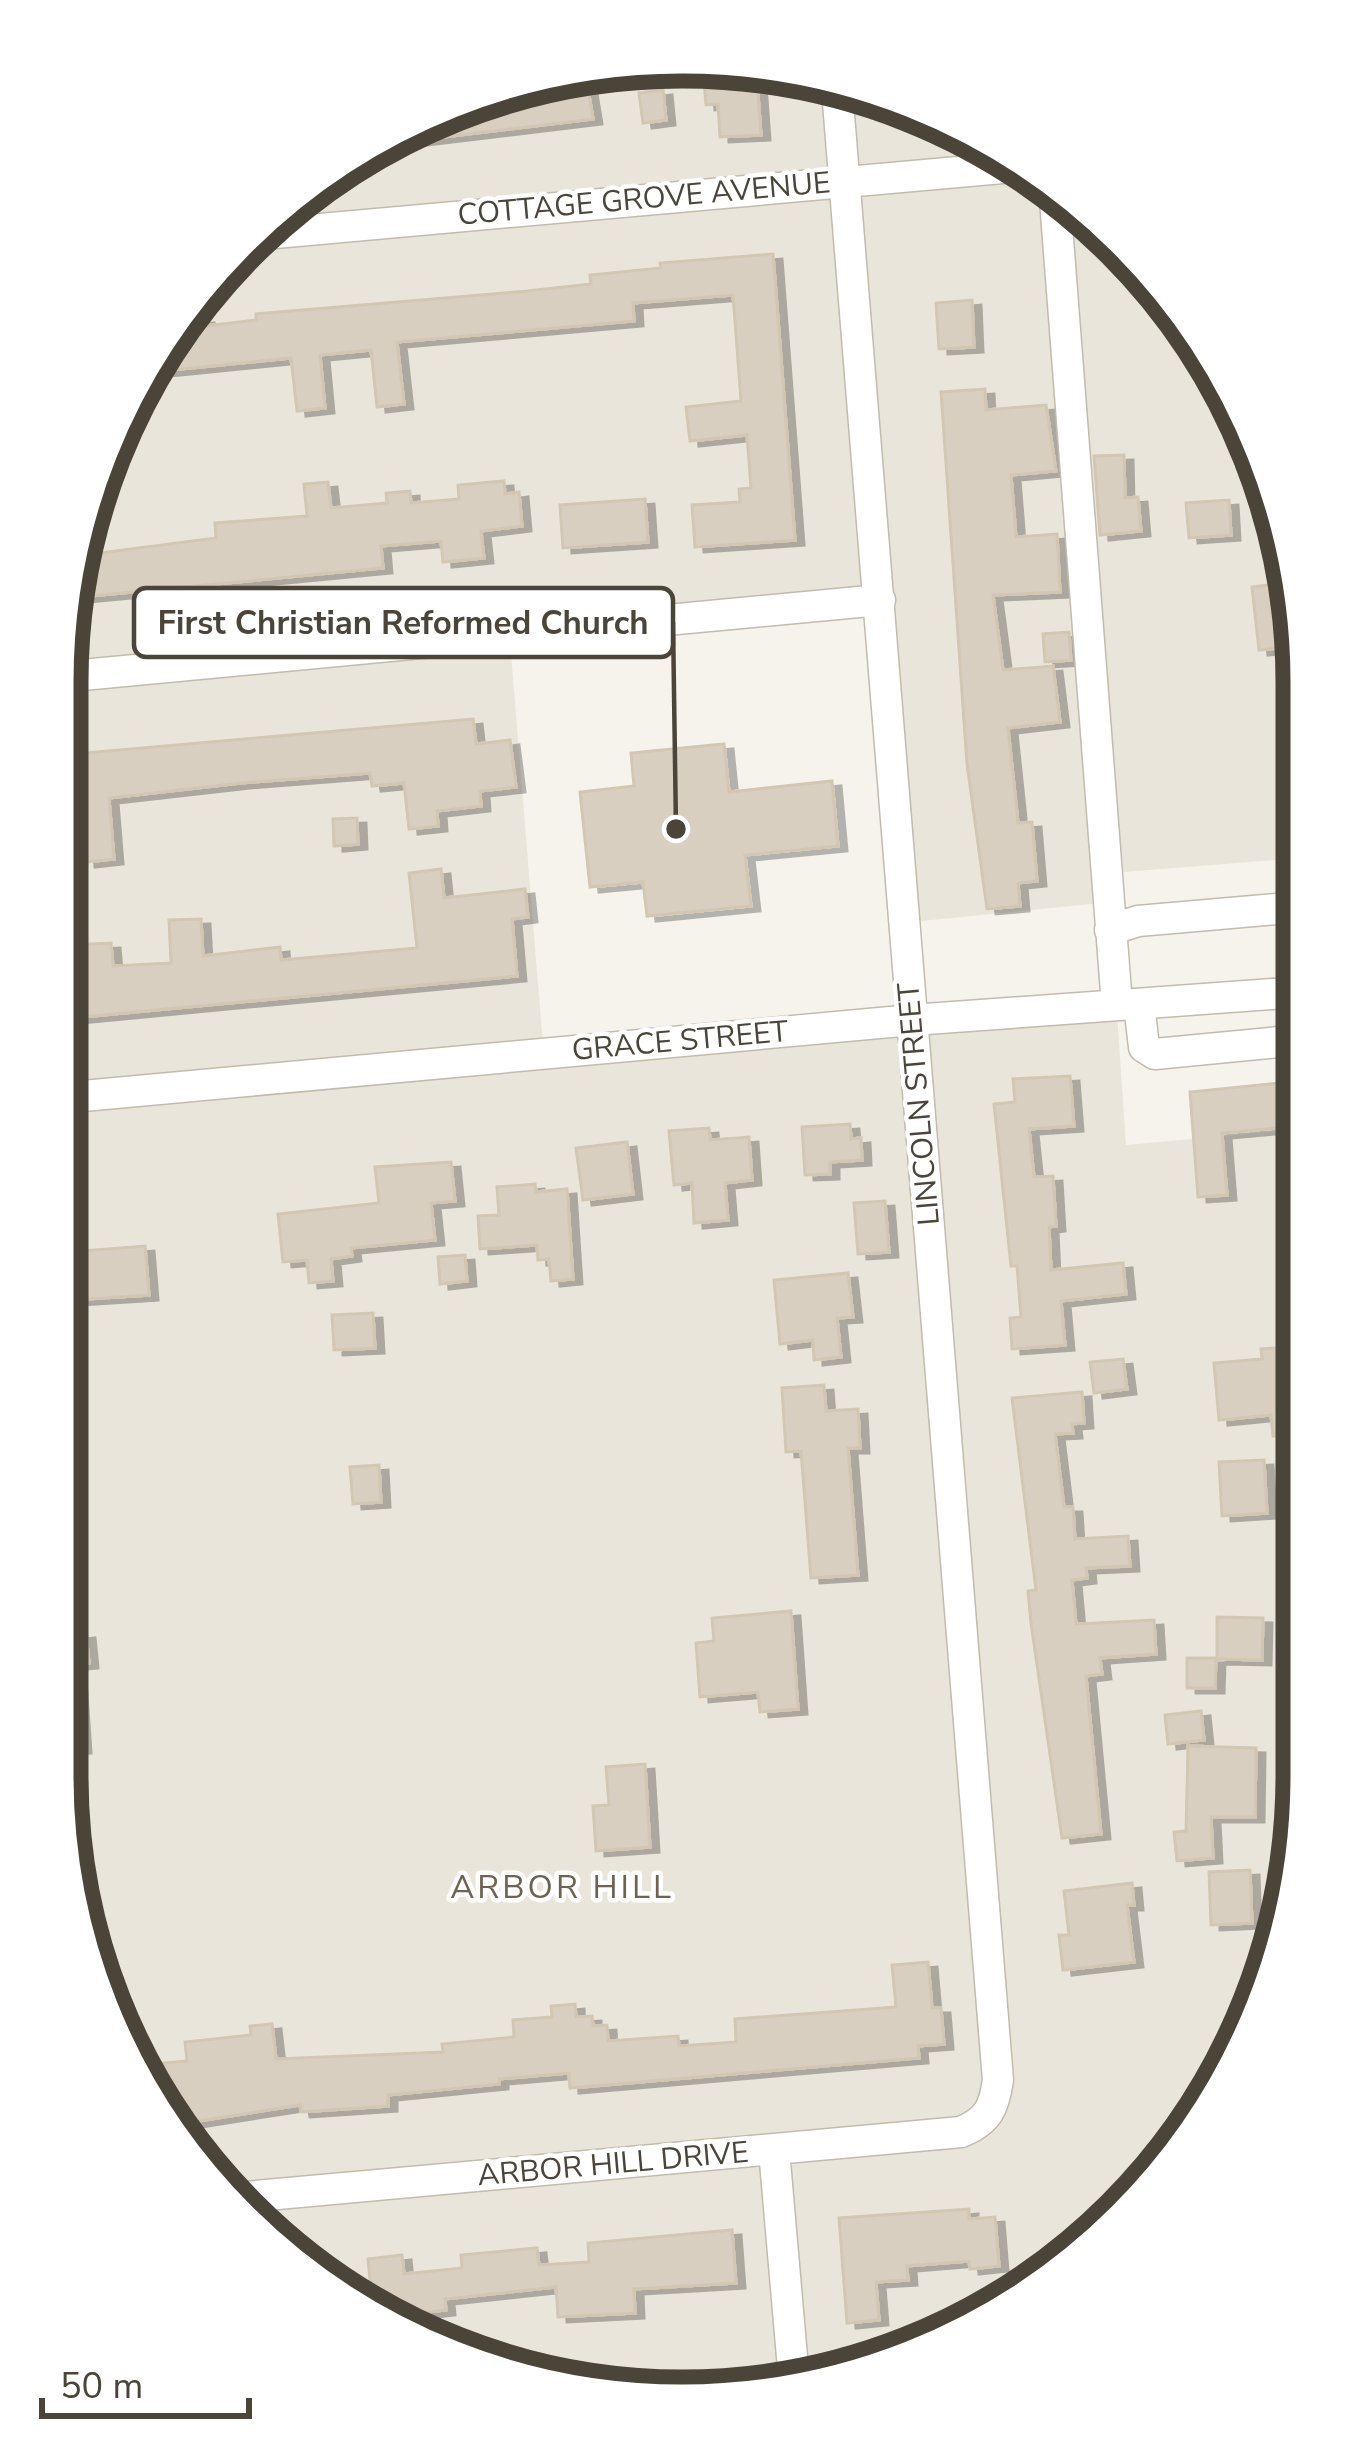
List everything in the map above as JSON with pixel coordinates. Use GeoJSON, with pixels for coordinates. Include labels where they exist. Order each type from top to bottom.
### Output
{"type":"FeatureCollection","features":[{"type":"Feature","properties":{"kind":"street","name":"LINCOLN STREET"},"geometry":{"type":"LineString","coordinates":[[838,101],[998,2080],[988,2116]]}},
{"type":"Feature","properties":{"kind":"street","name":"COTTAGE GROVE AVENUE"},"geometry":{"type":"LineString","coordinates":[[285,231],[994,169]]}},
{"type":"Feature","properties":{"kind":"street"},"geometry":{"type":"LineString","coordinates":[[1056,212],[1110,930],[1128,1005],[1144,1047],[1155,1054],[1283,1042]]}},
{"type":"Feature","properties":{"kind":"street"},"geometry":{"type":"LineString","coordinates":[[81,674],[880,600]]}},
{"type":"Feature","properties":{"kind":"street"},"geometry":{"type":"LineString","coordinates":[[1110,930],[1138,922],[1283,909]]}},
{"type":"Feature","properties":{"kind":"street","name":"GRACE STREET"},"geometry":{"type":"LineString","coordinates":[[81,1096],[913,1020],[1283,993]]}},
{"type":"Feature","properties":{"kind":"street","name":"ARBOR HILL DRIVE"},"geometry":{"type":"LineString","coordinates":[[253,2196],[961,2132],[988,2116]]}},
{"type":"Feature","properties":{"kind":"street"},"geometry":{"type":"LineString","coordinates":[[774,2150],[793,2366]]}},
{"type":"Feature","properties":{"kind":"shaded area"},"geometry":{"type":"Polygon","coordinates":[[[721,82],[832,100],[872,595],[509,629],[543,1045],[81,1086],[82,643],[101,526],[143,416],[205,316],[286,230],[382,162],[489,113],[604,86],[721,82]]]}},
{"type":"Feature","properties":{"kind":"shaded area"},"geometry":{"type":"Polygon","coordinates":[[[847,104],[948,143],[1016,182],[1107,257],[1159,316],[1221,416],[1251,489],[1271,565],[1282,643],[1283,859],[1098,874],[1101,903],[912,922],[847,104]]]}},
{"type":"Feature","properties":{"kind":"shaded area"},"geometry":{"type":"Polygon","coordinates":[[[1117,1014],[1126,1145],[1283,1131],[1283,1776],[1271,1893],[1251,1969],[1202,2076],[1159,2142],[1078,2228],[982,2296],[875,2345],[760,2372],[643,2376],[526,2357],[416,2315],[316,2253],[230,2172],[182,2110],[143,2042],[101,1932],[86,1854],[81,1776],[81,1110],[1117,1014]]]}},
{"type":"Feature","properties":{"kind":"building"},"geometry":{"type":"Polygon","coordinates":[[[704,82],[757,86],[761,135],[720,137],[718,104],[706,105],[704,82]]]}},
{"type":"Feature","properties":{"kind":"building"},"geometry":{"type":"Polygon","coordinates":[[[588,89],[593,119],[424,139],[526,101],[588,89]]]}},
{"type":"Feature","properties":{"kind":"building"},"geometry":{"type":"Polygon","coordinates":[[[663,90],[666,120],[643,123],[639,93],[663,90]]]}},
{"type":"Feature","properties":{"kind":"building"},"geometry":{"type":"Polygon","coordinates":[[[773,254],[795,540],[695,547],[692,505],[740,502],[739,489],[751,488],[747,435],[690,441],[686,407],[741,401],[733,295],[633,303],[634,321],[397,342],[404,404],[377,407],[371,350],[320,355],[325,408],[297,411],[291,358],[168,370],[203,318],[205,326],[256,320],[256,314],[591,284],[590,275],[661,268],[660,263],[773,254]]]}},
{"type":"Feature","properties":{"kind":"building"},"geometry":{"type":"Polygon","coordinates":[[[972,300],[974,347],[939,349],[936,303],[972,300]]]}},
{"type":"Feature","properties":{"kind":"building"},"geometry":{"type":"Polygon","coordinates":[[[985,389],[986,410],[1046,405],[1056,471],[1011,475],[1016,537],[1057,534],[1060,592],[993,595],[1003,670],[1053,666],[1060,722],[1008,728],[1018,823],[1032,822],[1037,881],[1018,883],[1020,906],[987,909],[967,764],[941,392],[985,389]]]}},
{"type":"Feature","properties":{"kind":"building"},"geometry":{"type":"Polygon","coordinates":[[[1124,455],[1125,498],[1138,497],[1141,531],[1100,535],[1094,456],[1124,455]]]}},
{"type":"Feature","properties":{"kind":"building"},"geometry":{"type":"Polygon","coordinates":[[[504,481],[505,494],[519,492],[522,526],[481,531],[484,558],[443,562],[441,541],[381,546],[383,568],[87,596],[95,554],[216,538],[215,523],[307,516],[304,484],[328,482],[331,508],[387,503],[386,493],[410,491],[411,503],[459,499],[458,485],[504,481]]]}},
{"type":"Feature","properties":{"kind":"building"},"geometry":{"type":"Polygon","coordinates":[[[645,499],[648,542],[563,548],[560,505],[645,499]]]}},
{"type":"Feature","properties":{"kind":"building"},"geometry":{"type":"Polygon","coordinates":[[[1229,500],[1231,535],[1189,538],[1186,503],[1229,500]]]}},
{"type":"Feature","properties":{"kind":"building"},"geometry":{"type":"Polygon","coordinates":[[[1274,584],[1282,648],[1259,650],[1252,587],[1274,584]]]}},
{"type":"Feature","properties":{"kind":"building"},"geometry":{"type":"Polygon","coordinates":[[[1069,632],[1071,660],[1045,662],[1043,634],[1069,632]]]}},
{"type":"Feature","properties":{"kind":"building"},"geometry":{"type":"Polygon","coordinates":[[[473,719],[476,744],[510,740],[516,787],[480,791],[481,806],[437,811],[438,826],[409,829],[404,783],[372,786],[370,773],[109,798],[114,859],[86,862],[81,753],[473,719]]]}},
{"type":"Feature","properties":{"kind":"building"},"geometry":{"type":"Polygon","coordinates":[[[724,744],[729,792],[832,781],[838,846],[745,855],[751,906],[647,916],[643,882],[590,887],[580,792],[634,786],[631,753],[724,744]]]}},
{"type":"Feature","properties":{"kind":"building"},"geometry":{"type":"Polygon","coordinates":[[[357,818],[358,844],[334,846],[333,819],[357,818]]]}},
{"type":"Feature","properties":{"kind":"building"},"geometry":{"type":"Polygon","coordinates":[[[441,869],[444,898],[525,889],[528,917],[512,919],[517,976],[81,1017],[81,944],[111,943],[113,966],[171,963],[169,920],[201,919],[203,956],[280,947],[281,960],[417,948],[409,873],[441,869]]]}},
{"type":"Feature","properties":{"kind":"building"},"geometry":{"type":"Polygon","coordinates":[[[1070,1076],[1074,1126],[1029,1129],[1034,1177],[1053,1176],[1056,1226],[1049,1227],[1051,1270],[1123,1263],[1126,1294],[1061,1301],[1065,1345],[1012,1349],[1010,1318],[1021,1317],[994,1104],[1015,1102],[1013,1079],[1070,1076]]]}},
{"type":"Feature","properties":{"kind":"building"},"geometry":{"type":"Polygon","coordinates":[[[1283,1083],[1283,1177],[1278,1128],[1222,1133],[1227,1195],[1198,1197],[1190,1092],[1283,1083]]]}},
{"type":"Feature","properties":{"kind":"building"},"geometry":{"type":"Polygon","coordinates":[[[850,1124],[851,1139],[861,1138],[862,1160],[830,1162],[830,1174],[805,1175],[802,1127],[850,1124]]]}},
{"type":"Feature","properties":{"kind":"building"},"geometry":{"type":"Polygon","coordinates":[[[709,1128],[710,1140],[749,1137],[752,1180],[725,1183],[728,1220],[694,1223],[692,1183],[674,1185],[669,1131],[709,1128]]]}},
{"type":"Feature","properties":{"kind":"building"},"geometry":{"type":"Polygon","coordinates":[[[627,1142],[633,1194],[583,1200],[576,1148],[627,1142]]]}},
{"type":"Feature","properties":{"kind":"building"},"geometry":{"type":"Polygon","coordinates":[[[451,1162],[455,1201],[431,1203],[435,1240],[351,1248],[352,1256],[331,1259],[333,1281],[309,1283],[307,1260],[283,1262],[278,1214],[379,1203],[375,1167],[451,1162]]]}},
{"type":"Feature","properties":{"kind":"building"},"geometry":{"type":"Polygon","coordinates":[[[535,1184],[536,1192],[567,1189],[573,1279],[551,1281],[549,1259],[538,1260],[537,1245],[480,1249],[478,1216],[499,1215],[497,1187],[535,1184]]]}},
{"type":"Feature","properties":{"kind":"building"},"geometry":{"type":"Polygon","coordinates":[[[885,1201],[889,1252],[858,1254],[854,1203],[885,1201]]]}},
{"type":"Feature","properties":{"kind":"building"},"geometry":{"type":"Polygon","coordinates":[[[145,1246],[149,1295],[81,1299],[81,1251],[145,1246]]]}},
{"type":"Feature","properties":{"kind":"building"},"geometry":{"type":"Polygon","coordinates":[[[465,1255],[467,1281],[440,1284],[438,1257],[465,1255]]]}},
{"type":"Feature","properties":{"kind":"building"},"geometry":{"type":"Polygon","coordinates":[[[848,1273],[853,1317],[837,1318],[841,1357],[814,1360],[813,1340],[780,1344],[774,1280],[848,1273]]]}},
{"type":"Feature","properties":{"kind":"building"},"geometry":{"type":"Polygon","coordinates":[[[373,1313],[375,1348],[334,1350],[332,1315],[373,1313]]]}},
{"type":"Feature","properties":{"kind":"building"},"geometry":{"type":"Polygon","coordinates":[[[1283,1347],[1283,1435],[1273,1436],[1271,1415],[1219,1420],[1214,1363],[1262,1359],[1261,1349],[1283,1347]]]}},
{"type":"Feature","properties":{"kind":"building"},"geometry":{"type":"Polygon","coordinates":[[[1123,1359],[1127,1389],[1094,1393],[1090,1362],[1123,1359]]]}},
{"type":"Feature","properties":{"kind":"building"},"geometry":{"type":"Polygon","coordinates":[[[824,1385],[826,1411],[858,1409],[860,1448],[848,1448],[858,1575],[811,1578],[801,1451],[786,1452],[782,1388],[824,1385]]]}},
{"type":"Feature","properties":{"kind":"building"},"geometry":{"type":"Polygon","coordinates":[[[1082,1392],[1084,1423],[1072,1424],[1073,1433],[1055,1434],[1064,1507],[1073,1507],[1075,1539],[1128,1536],[1130,1566],[1086,1568],[1087,1578],[1072,1580],[1076,1624],[1154,1620],[1156,1654],[1100,1658],[1102,1674],[1086,1676],[1101,1834],[1062,1838],[1031,1623],[1028,1591],[1036,1590],[1012,1398],[1082,1392]]]}},
{"type":"Feature","properties":{"kind":"building"},"geometry":{"type":"Polygon","coordinates":[[[1264,1460],[1267,1513],[1222,1516],[1219,1462],[1264,1460]]]}},
{"type":"Feature","properties":{"kind":"building"},"geometry":{"type":"Polygon","coordinates":[[[379,1465],[381,1502],[353,1504],[350,1467],[379,1465]]]}},
{"type":"Feature","properties":{"kind":"building"},"geometry":{"type":"Polygon","coordinates":[[[791,1611],[798,1709],[760,1712],[758,1692],[700,1697],[696,1643],[714,1641],[712,1618],[791,1611]]]}},
{"type":"Feature","properties":{"kind":"building"},"geometry":{"type":"Polygon","coordinates":[[[1217,1617],[1263,1618],[1262,1660],[1217,1659],[1217,1617]]]}},
{"type":"Feature","properties":{"kind":"building"},"geometry":{"type":"Polygon","coordinates":[[[86,1633],[89,1663],[81,1664],[81,1634],[86,1633]]]}},
{"type":"Feature","properties":{"kind":"building"},"geometry":{"type":"Polygon","coordinates":[[[1187,1658],[1216,1658],[1215,1688],[1187,1688],[1187,1658]]]}},
{"type":"Feature","properties":{"kind":"building"},"geometry":{"type":"Polygon","coordinates":[[[1201,1711],[1204,1740],[1168,1744],[1165,1715],[1201,1711]]]}},
{"type":"Feature","properties":{"kind":"building"},"geometry":{"type":"Polygon","coordinates":[[[1188,1746],[1256,1748],[1255,1817],[1211,1817],[1213,1858],[1177,1861],[1174,1832],[1186,1831],[1188,1746]]]}},
{"type":"Feature","properties":{"kind":"building"},"geometry":{"type":"Polygon","coordinates":[[[645,1764],[650,1847],[596,1851],[593,1806],[609,1805],[606,1767],[645,1764]]]}},
{"type":"Feature","properties":{"kind":"building"},"geometry":{"type":"Polygon","coordinates":[[[1250,1870],[1252,1923],[1211,1925],[1209,1872],[1250,1870]]]}},
{"type":"Feature","properties":{"kind":"building"},"geometry":{"type":"Polygon","coordinates":[[[1132,1883],[1134,1905],[1127,1905],[1134,1962],[1063,1970],[1059,1935],[1069,1935],[1064,1891],[1132,1883]]]}},
{"type":"Feature","properties":{"kind":"building"},"geometry":{"type":"Polygon","coordinates":[[[928,1962],[932,2008],[941,2008],[944,2044],[918,2046],[919,2058],[570,2088],[569,2073],[499,2079],[499,2084],[388,2095],[388,2106],[301,2112],[300,2105],[191,2122],[155,2064],[187,2061],[185,2042],[251,2035],[250,2026],[272,2024],[276,2059],[443,2052],[442,2044],[514,2037],[513,2020],[552,2017],[551,2006],[575,2004],[576,2017],[592,2016],[593,2026],[607,2025],[608,2041],[678,2036],[679,2046],[736,2042],[735,2019],[896,2007],[892,1965],[928,1962]]]}},
{"type":"Feature","properties":{"kind":"building"},"geometry":{"type":"Polygon","coordinates":[[[969,2209],[969,2219],[995,2217],[999,2266],[970,2269],[969,2261],[907,2266],[908,2280],[876,2282],[879,2320],[847,2323],[839,2218],[969,2209]]]}},
{"type":"Feature","properties":{"kind":"building"},"geometry":{"type":"Polygon","coordinates":[[[732,2230],[736,2283],[634,2289],[635,2313],[558,2317],[556,2287],[445,2299],[446,2310],[413,2314],[371,2290],[368,2259],[402,2255],[404,2274],[462,2268],[461,2255],[537,2248],[539,2265],[589,2262],[588,2243],[732,2230]]]}},
{"type":"Feature","properties":{"kind":"place","name":"First Christian Reformed Church"},"geometry":{"type":"Point","coordinates":[676,829]}},
{"type":"Feature","properties":{"kind":"district","name":"ARBOR HILL"},"geometry":{"type":"Point","coordinates":[562,1887]}}]}
